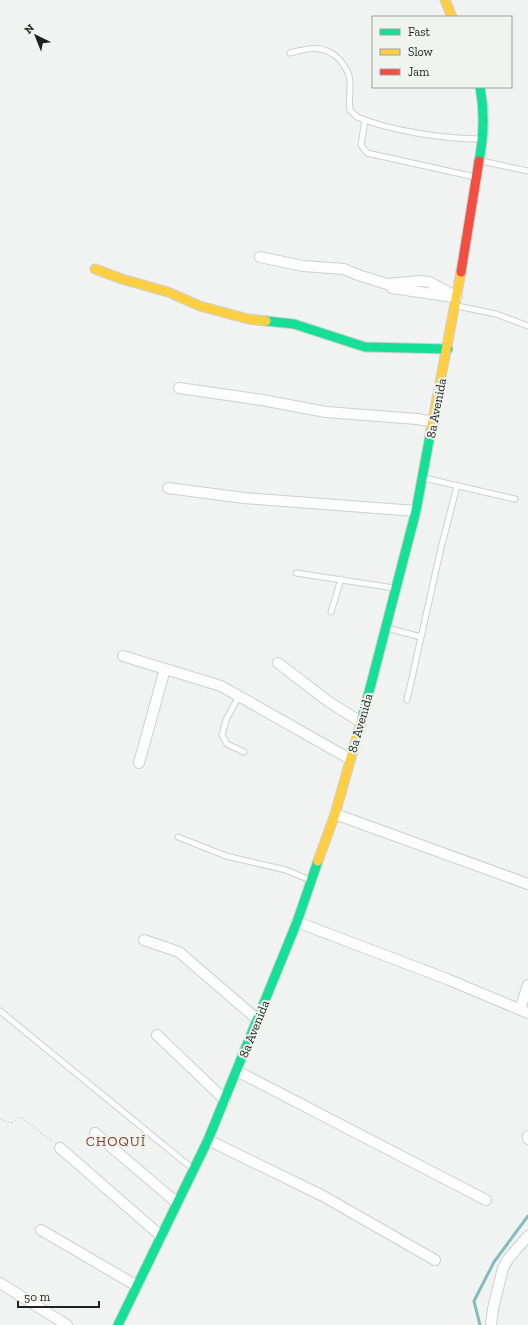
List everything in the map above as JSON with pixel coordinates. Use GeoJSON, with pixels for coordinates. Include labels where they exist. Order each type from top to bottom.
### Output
{"type":"FeatureCollection","features":[{"type":"Feature","properties":{"kind":"street"},"geometry":{"type":"LineString","coordinates":[[445,0],[452,16]]}},
{"type":"Feature","properties":{"kind":"street","name":"8a Avenida"},"geometry":{"type":"LineString","coordinates":[[118,1325],[194,1170],[225,1100],[313,881],[335,814],[397,588],[423,478],[457,302],[482,139],[484,107],[480,88]]}},
{"type":"Feature","properties":{"kind":"street"},"geometry":{"type":"LineString","coordinates":[[260,257],[303,266],[344,269],[358,275],[370,285],[457,302]]}},
{"type":"Feature","properties":{"kind":"street"},"geometry":{"type":"LineString","coordinates":[[95,269],[122,279],[168,292],[200,306],[248,319],[294,324],[365,347],[448,349]]}},
{"type":"Feature","properties":{"kind":"street"},"geometry":{"type":"LineString","coordinates":[[179,388],[262,400],[326,412],[417,419],[434,422]]}},
{"type":"Feature","properties":{"kind":"street"},"geometry":{"type":"LineString","coordinates":[[168,488],[244,498],[416,511]]}},
{"type":"Feature","properties":{"kind":"street"},"geometry":{"type":"LineString","coordinates":[[123,656],[221,686],[350,759]]}},
{"type":"Feature","properties":{"kind":"street"},"geometry":{"type":"LineString","coordinates":[[278,664],[329,702],[361,722]]}},
{"type":"Feature","properties":{"kind":"street"},"geometry":{"type":"LineString","coordinates":[[139,763],[165,669]]}},
{"type":"Feature","properties":{"kind":"street"},"geometry":{"type":"LineString","coordinates":[[335,814],[446,852],[528,884]]}},
{"type":"Feature","properties":{"kind":"street"},"geometry":{"type":"LineString","coordinates":[[297,922],[447,979],[524,1011],[528,984]]}},
{"type":"Feature","properties":{"kind":"street"},"geometry":{"type":"LineString","coordinates":[[144,940],[179,952],[258,1020]]}},
{"type":"Feature","properties":{"kind":"street"},"geometry":{"type":"LineString","coordinates":[[157,1035],[225,1100]]}},
{"type":"Feature","properties":{"kind":"street"},"geometry":{"type":"LineString","coordinates":[[237,1071],[486,1200]]}},
{"type":"Feature","properties":{"kind":"street"},"geometry":{"type":"LineString","coordinates":[[95,1133],[177,1203]]}},
{"type":"Feature","properties":{"kind":"street"},"geometry":{"type":"LineString","coordinates":[[208,1140],[323,1196],[436,1260]]}},
{"type":"Feature","properties":{"kind":"street"},"geometry":{"type":"LineString","coordinates":[[60,1148],[161,1236]]}},
{"type":"Feature","properties":{"kind":"street"},"geometry":{"type":"LineString","coordinates":[[41,1230],[137,1286]]}},
{"type":"Feature","properties":{"kind":"street"},"geometry":{"type":"LineString","coordinates":[[491,1325],[493,1309],[503,1268],[508,1259],[528,1236]]}},
{"type":"Feature","properties":{"kind":"street"},"geometry":{"type":"LineString","coordinates":[[0,1284],[67,1325]]}},
{"type":"Feature","properties":{"kind":"lane"},"geometry":{"type":"LineString","coordinates":[[290,53],[315,48],[329,51],[334,55],[346,68],[349,75],[350,110],[357,117],[417,132],[450,137],[482,139]]}},
{"type":"Feature","properties":{"kind":"lane"},"geometry":{"type":"LineString","coordinates":[[365,120],[361,145],[367,153],[476,177]]}},
{"type":"Feature","properties":{"kind":"lane"},"geometry":{"type":"LineString","coordinates":[[478,161],[528,171]]}},
{"type":"Feature","properties":{"kind":"lane"},"geometry":{"type":"LineString","coordinates":[[457,302],[528,326]]}},
{"type":"Feature","properties":{"kind":"lane"},"geometry":{"type":"LineString","coordinates":[[423,478],[515,499]]}},
{"type":"Feature","properties":{"kind":"lane"},"geometry":{"type":"LineString","coordinates":[[407,700],[457,486]]}},
{"type":"Feature","properties":{"kind":"lane"},"geometry":{"type":"LineString","coordinates":[[296,573],[397,588]]}},
{"type":"Feature","properties":{"kind":"lane"},"geometry":{"type":"LineString","coordinates":[[331,612],[341,579]]}},
{"type":"Feature","properties":{"kind":"lane"},"geometry":{"type":"LineString","coordinates":[[386,628],[421,637]]}},
{"type":"Feature","properties":{"kind":"lane"},"geometry":{"type":"LineString","coordinates":[[239,696],[226,720],[222,735],[227,744],[244,752]]}},
{"type":"Feature","properties":{"kind":"lane"},"geometry":{"type":"LineString","coordinates":[[178,837],[226,856],[286,870],[313,881]]}},
{"type":"Feature","properties":{"kind":"lane"},"geometry":{"type":"LineString","coordinates":[[0,1011],[194,1170]]}},
{"type":"Feature","properties":{"kind":"path"},"geometry":{"type":"LineString","coordinates":[[0,1119],[11,1124],[21,1117],[60,1148]]}},
{"type":"Feature","properties":{"kind":"waterway"},"geometry":{"type":"LineString","coordinates":[[480,1325],[474,1301],[494,1262],[528,1216]]}},
{"type":"Feature","properties":{"kind":"traffic: fast"},"geometry":{"type":"LineString","coordinates":[[479,161],[483,124],[483,106],[480,88]]}},
{"type":"Feature","properties":{"kind":"traffic: fast"},"geometry":{"type":"LineString","coordinates":[[266,321],[294,324],[365,347],[448,349]]}},
{"type":"Feature","properties":{"kind":"traffic: fast"},"geometry":{"type":"LineString","coordinates":[[362,719],[416,511],[431,430]]}},
{"type":"Feature","properties":{"kind":"traffic: fast"},"geometry":{"type":"LineString","coordinates":[[118,1325],[208,1140],[297,922],[318,861]]}},
{"type":"Feature","properties":{"kind":"traffic: slow"},"geometry":{"type":"LineString","coordinates":[[445,0],[452,16]]}},
{"type":"Feature","properties":{"kind":"traffic: slow"},"geometry":{"type":"LineString","coordinates":[[95,269],[122,279],[168,292],[200,306],[248,319],[266,321]]}},
{"type":"Feature","properties":{"kind":"traffic: slow"},"geometry":{"type":"LineString","coordinates":[[431,430],[461,272]]}},
{"type":"Feature","properties":{"kind":"traffic: slow"},"geometry":{"type":"LineString","coordinates":[[318,861],[335,814],[362,719]]}},
{"type":"Feature","properties":{"kind":"traffic: jam"},"geometry":{"type":"LineString","coordinates":[[461,272],[479,161]]}},
{"type":"Feature","properties":{"kind":"district","name":"CHOQUÍ"},"geometry":{"type":"Point","coordinates":[116,1141]}}]}
